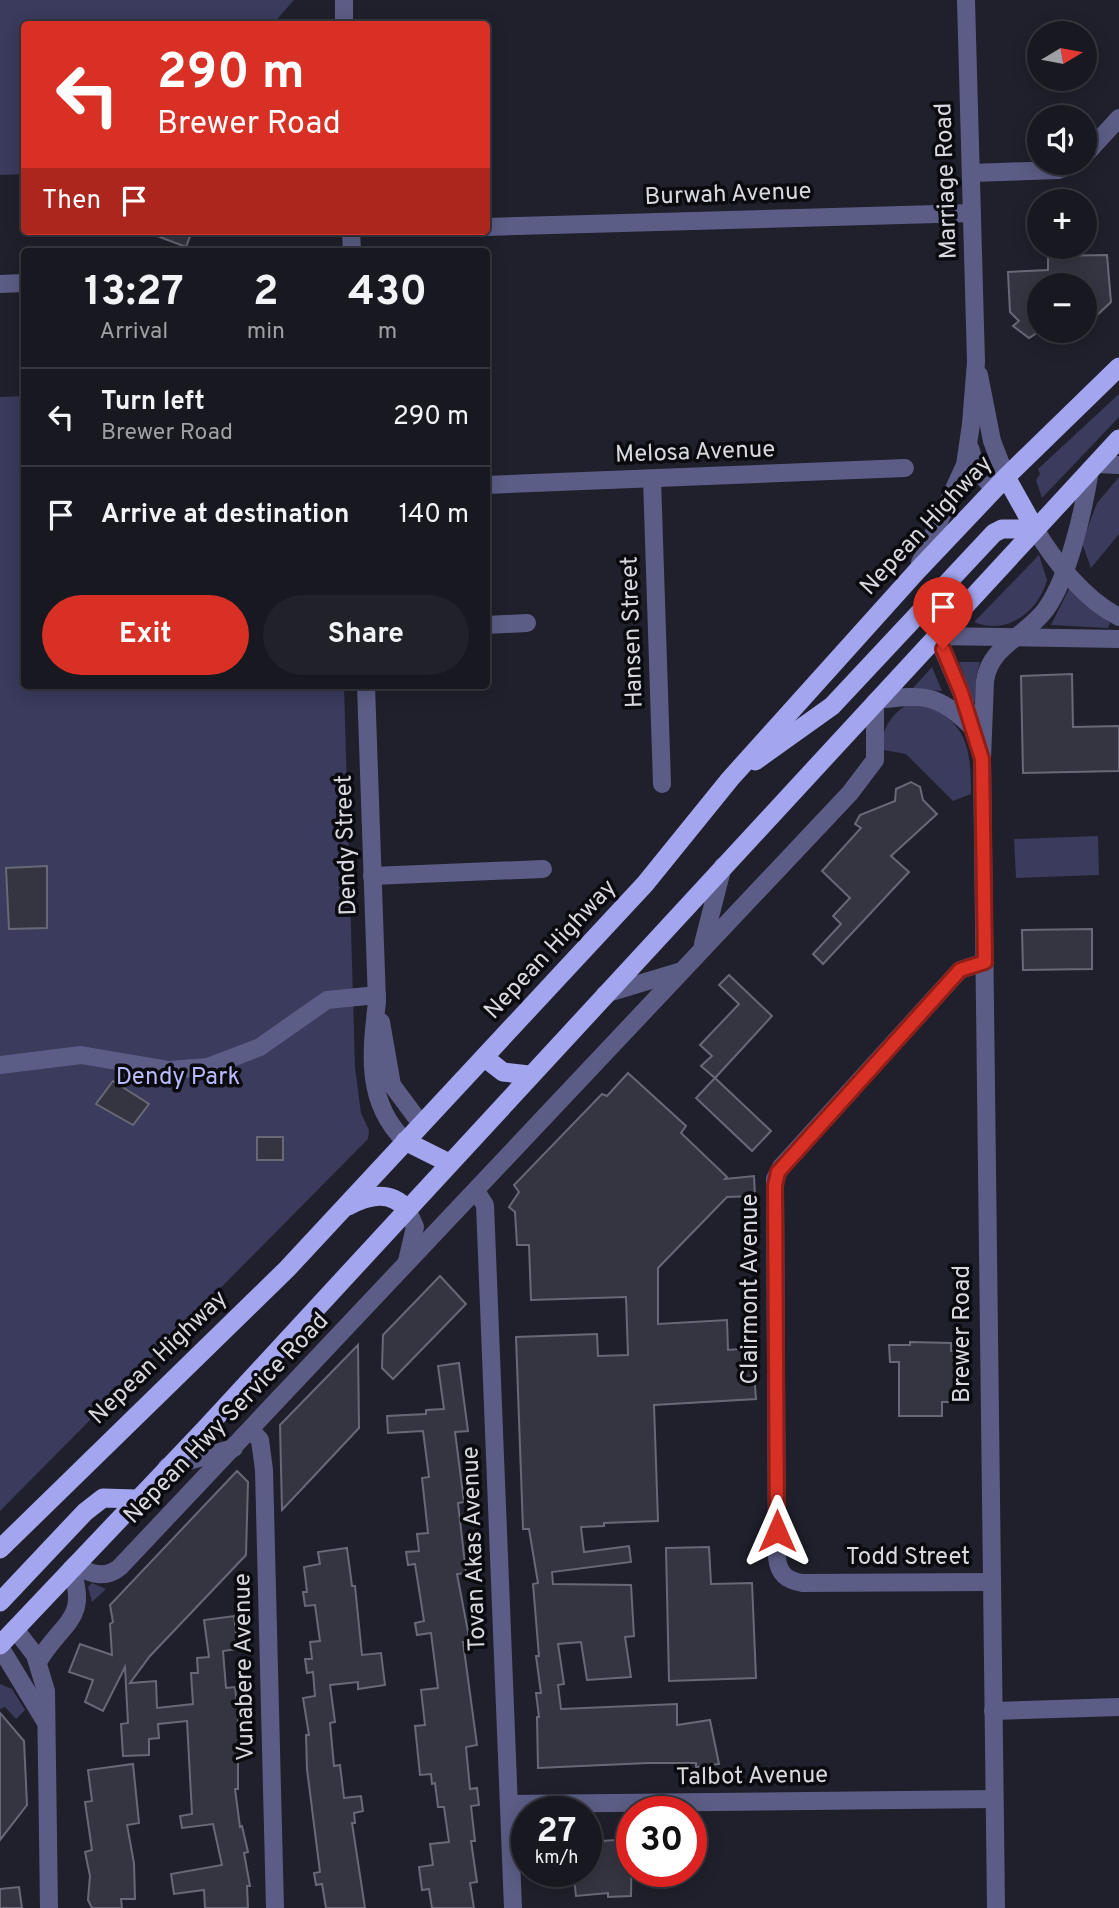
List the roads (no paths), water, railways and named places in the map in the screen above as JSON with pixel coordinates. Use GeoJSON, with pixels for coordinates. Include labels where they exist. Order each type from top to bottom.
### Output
{"type":"FeatureCollection","features":[{"type":"Feature","properties":{"kind":"highway","name":"Nepean Highway"},"geometry":{"type":"LineString","coordinates":[[0,1549],[287,1269],[645,884],[735,774],[915,573],[1000,483],[1119,367]]}},
{"type":"Feature","properties":{"kind":"highway"},"geometry":{"type":"LineString","coordinates":[[0,1646],[164,1468],[205,1429],[1119,439]]}},
{"type":"Feature","properties":{"kind":"highway"},"geometry":{"type":"LineString","coordinates":[[1000,483],[1035,529]]}},
{"type":"Feature","properties":{"kind":"highway"},"geometry":{"type":"LineString","coordinates":[[735,774],[817,718],[855,682],[925,604],[996,532],[1006,528],[1035,529]]}},
{"type":"Feature","properties":{"kind":"highway"},"geometry":{"type":"LineString","coordinates":[[915,573],[937,636]]}},
{"type":"Feature","properties":{"kind":"highway"},"geometry":{"type":"LineString","coordinates":[[855,682],[876,701]]}},
{"type":"Feature","properties":{"kind":"highway"},"geometry":{"type":"LineString","coordinates":[[485,1058],[503,1072],[529,1075]]}},
{"type":"Feature","properties":{"kind":"highway"},"geometry":{"type":"LineString","coordinates":[[421,1124],[449,1163]]}},
{"type":"Feature","properties":{"kind":"highway"},"geometry":{"type":"LineString","coordinates":[[405,1141],[449,1163]]}},
{"type":"Feature","properties":{"kind":"highway"},"geometry":{"type":"LineString","coordinates":[[341,1210],[360,1199],[379,1196],[396,1198],[407,1209]]}},
{"type":"Feature","properties":{"kind":"highway"},"geometry":{"type":"LineString","coordinates":[[0,1602],[85,1512],[103,1498],[136,1499]]}},
{"type":"Feature","properties":{"kind":"highway"},"geometry":{"type":"LineString","coordinates":[[0,1615],[15,1629]]}},
{"type":"Feature","properties":{"kind":"street"},"geometry":{"type":"LineString","coordinates":[[344,0],[344,21]]}},
{"type":"Feature","properties":{"kind":"street","name":"Marriage Road"},"geometry":{"type":"LineString","coordinates":[[915,573],[965,465],[970,434],[976,362],[966,0]]}},
{"type":"Feature","properties":{"kind":"street"},"geometry":{"type":"LineString","coordinates":[[1097,142],[1119,118]]}},
{"type":"Feature","properties":{"kind":"street"},"geometry":{"type":"LineString","coordinates":[[971,173],[1027,171]]}},
{"type":"Feature","properties":{"kind":"street","name":"Burwah Avenue"},"geometry":{"type":"LineString","coordinates":[[490,227],[972,213]]}},
{"type":"Feature","properties":{"kind":"street"},"geometry":{"type":"LineString","coordinates":[[0,284],[21,283]]}},
{"type":"Feature","properties":{"kind":"street","name":"Marriage Road"},"geometry":{"type":"LineString","coordinates":[[976,362],[985,395],[1000,483]]}},
{"type":"Feature","properties":{"kind":"street"},"geometry":{"type":"LineString","coordinates":[[970,434],[973,461],[1000,483]]}},
{"type":"Feature","properties":{"kind":"street"},"geometry":{"type":"LineString","coordinates":[[1093,467],[1119,465]]}},
{"type":"Feature","properties":{"kind":"street","name":"Brewer Road"},"geometry":{"type":"LineString","coordinates":[[996,1908],[982,759],[986,673],[996,654],[1044,612],[1064,568],[1093,467]]}},
{"type":"Feature","properties":{"kind":"street","name":"Melosa Avenue"},"geometry":{"type":"LineString","coordinates":[[490,485],[905,468]]}},
{"type":"Feature","properties":{"kind":"street","name":"Hansen Street"},"geometry":{"type":"LineString","coordinates":[[652,479],[662,784]]}},
{"type":"Feature","properties":{"kind":"street"},"geometry":{"type":"LineString","coordinates":[[1035,529],[1064,568],[1102,606],[1119,617]]}},
{"type":"Feature","properties":{"kind":"street"},"geometry":{"type":"LineString","coordinates":[[490,625],[527,623]]}},
{"type":"Feature","properties":{"kind":"street"},"geometry":{"type":"LineString","coordinates":[[937,636],[1119,639]]}},
{"type":"Feature","properties":{"kind":"street","name":"Brewer Road"},"geometry":{"type":"LineString","coordinates":[[937,636],[973,728],[982,759]]}},
{"type":"Feature","properties":{"kind":"street","name":"Dendy Street"},"geometry":{"type":"LineString","coordinates":[[366,689],[377,998],[391,1081],[421,1124]]}},
{"type":"Feature","properties":{"kind":"street"},"geometry":{"type":"LineString","coordinates":[[876,701],[916,695],[932,698],[948,705],[973,728]]}},
{"type":"Feature","properties":{"kind":"street","name":"Nepean Hwy Service Road"},"geometry":{"type":"LineString","coordinates":[[73,1567],[100,1574],[117,1570],[693,960],[870,769],[875,758],[876,701]]}},
{"type":"Feature","properties":{"kind":"street","name":"Nepean Hwy Service Road"},"geometry":{"type":"LineString","coordinates":[[605,994],[660,979],[693,960],[711,924],[723,866]]}},
{"type":"Feature","properties":{"kind":"street"},"geometry":{"type":"LineString","coordinates":[[372,876],[543,869]]}},
{"type":"Feature","properties":{"kind":"street","name":"Clairmont Avenue"},"geometry":{"type":"LineString","coordinates":[[786,1578],[778,1567],[777,1558],[775,1179],[781,1167],[952,982],[960,970],[985,962]]}},
{"type":"Feature","properties":{"kind":"street"},"geometry":{"type":"LineString","coordinates":[[952,982],[985,980]]}},
{"type":"Feature","properties":{"kind":"street"},"geometry":{"type":"LineString","coordinates":[[0,1065],[81,1055],[169,1070],[208,1067],[260,1047],[327,1000],[377,998]]}},
{"type":"Feature","properties":{"kind":"street","name":"Dendy Street"},"geometry":{"type":"LineString","coordinates":[[377,998],[372,1052],[374,1086],[386,1118],[405,1141]]}},
{"type":"Feature","properties":{"kind":"street","name":"Tovan Akas Avenue"},"geometry":{"type":"LineString","coordinates":[[476,1191],[484,1200],[487,1227],[513,1908]]}},
{"type":"Feature","properties":{"kind":"street","name":"Nepean Hwy Service Road"},"geometry":{"type":"LineString","coordinates":[[404,1268],[415,1234],[413,1218],[407,1209]]}},
{"type":"Feature","properties":{"kind":"street","name":"Vunabere Avenue"},"geometry":{"type":"LineString","coordinates":[[251,1430],[260,1440],[264,1470],[275,1908]]}},
{"type":"Feature","properties":{"kind":"street"},"geometry":{"type":"LineString","coordinates":[[164,1468],[234,1448]]}},
{"type":"Feature","properties":{"kind":"street"},"geometry":{"type":"LineString","coordinates":[[38,1661],[77,1607],[79,1593],[73,1567]]}},
{"type":"Feature","properties":{"kind":"street","name":"Todd Street"},"geometry":{"type":"LineString","coordinates":[[786,1578],[802,1583],[990,1582]]}},
{"type":"Feature","properties":{"kind":"street"},"geometry":{"type":"LineString","coordinates":[[15,1629],[38,1661],[46,1691],[49,1908]]}},
{"type":"Feature","properties":{"kind":"street"},"geometry":{"type":"LineString","coordinates":[[0,1646],[45,1721]]}},
{"type":"Feature","properties":{"kind":"street"},"geometry":{"type":"LineString","coordinates":[[993,1711],[1119,1707]]}},
{"type":"Feature","properties":{"kind":"street","name":"Talbot Avenue"},"geometry":{"type":"LineString","coordinates":[[510,1804],[994,1799]]}},
{"type":"Feature","properties":{"kind":"park label","name":"Dendy Park"},"geometry":{"type":"Point","coordinates":[178,1078]}}]}
